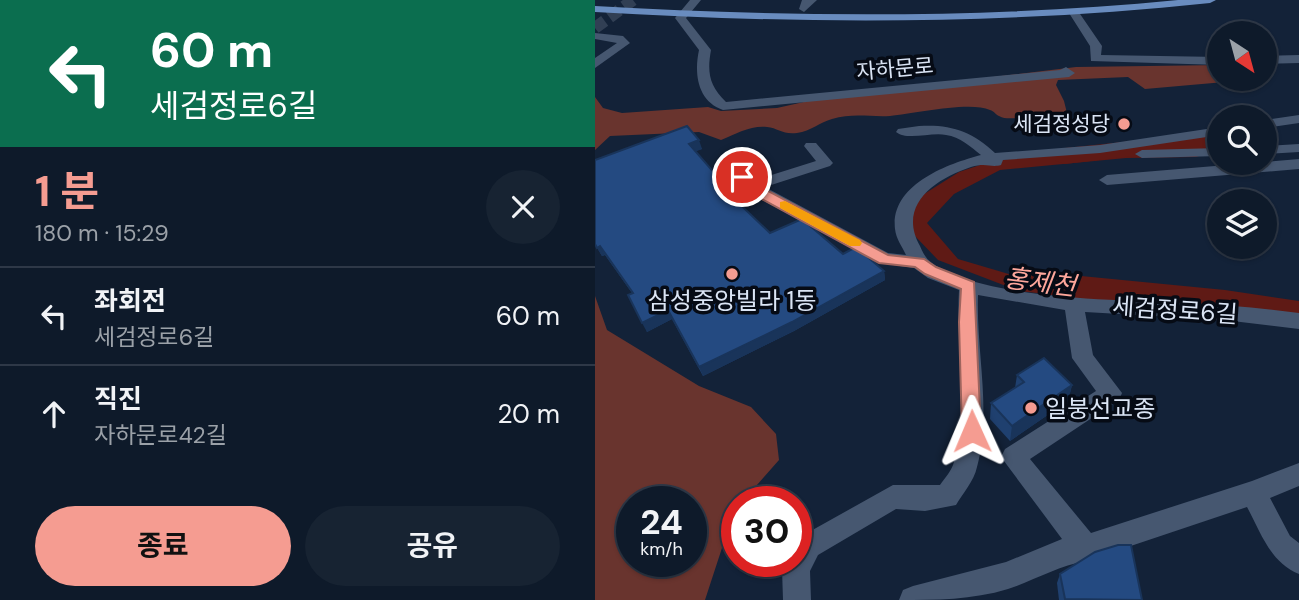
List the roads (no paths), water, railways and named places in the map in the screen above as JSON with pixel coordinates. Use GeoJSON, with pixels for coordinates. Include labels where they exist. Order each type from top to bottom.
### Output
{"type":"FeatureCollection","features":[{"type":"Feature","properties":{"kind":"main road"},"geometry":{"type":"LineString","coordinates":[[595,9],[808,4],[1068,6],[1135,0]]}},
{"type":"Feature","properties":{"kind":"main road"},"geometry":{"type":"LineString","coordinates":[[595,1],[799,18],[1210,0]]}},
{"type":"Feature","properties":{"kind":"street"},"geometry":{"type":"LineString","coordinates":[[1068,6],[1096,46],[1095,58],[1207,61]]}},
{"type":"Feature","properties":{"kind":"street","name":"자하문로"},"geometry":{"type":"LineString","coordinates":[[688,7],[682,23],[698,38],[705,50],[701,70],[708,92],[723,106],[1069,73],[1066,71]]}},
{"type":"Feature","properties":{"kind":"street"},"geometry":{"type":"LineString","coordinates":[[595,36],[619,38],[624,43],[595,64]]}},
{"type":"Feature","properties":{"kind":"street"},"geometry":{"type":"LineString","coordinates":[[1277,60],[1299,59]]}},
{"type":"Feature","properties":{"kind":"street"},"geometry":{"type":"LineString","coordinates":[[1277,122],[1299,119]]}},
{"type":"Feature","properties":{"kind":"street"},"geometry":{"type":"LineString","coordinates":[[903,132],[940,128],[961,134],[996,162],[1207,152]]}},
{"type":"Feature","properties":{"kind":"street"},"geometry":{"type":"LineString","coordinates":[[919,262],[905,235],[904,215],[908,200],[939,176],[996,162],[1207,133]]}},
{"type":"Feature","properties":{"kind":"street"},"geometry":{"type":"LineString","coordinates":[[753,186],[825,163],[811,146]]}},
{"type":"Feature","properties":{"kind":"street"},"geometry":{"type":"LineString","coordinates":[[1277,149],[1299,148]]}},
{"type":"Feature","properties":{"kind":"street"},"geometry":{"type":"LineString","coordinates":[[736,158],[736,167],[753,186],[885,259],[919,262]]}},
{"type":"Feature","properties":{"kind":"street"},"geometry":{"type":"LineString","coordinates":[[1107,180],[1299,164]]}},
{"type":"Feature","properties":{"kind":"street","name":"세검정로6길"},"geometry":{"type":"LineString","coordinates":[[919,262],[930,271],[969,286],[999,293],[1074,304],[1243,314],[1299,321]]}},
{"type":"Feature","properties":{"kind":"street"},"geometry":{"type":"LineString","coordinates":[[797,600],[796,569],[809,545],[893,497],[925,499],[947,496],[965,469],[972,431],[967,322],[969,286]]}},
{"type":"Feature","properties":{"kind":"street"},"geometry":{"type":"LineString","coordinates":[[1074,304],[1083,358],[1111,393],[1013,457],[1086,548]]}},
{"type":"Feature","properties":{"kind":"street"},"geometry":{"type":"LineString","coordinates":[[913,600],[1007,576],[1062,552],[1086,548],[1253,493],[1299,474]]}},
{"type":"Feature","properties":{"kind":"street"},"geometry":{"type":"LineString","coordinates":[[1253,493],[1281,545],[1299,560]]}},
{"type":"Feature","properties":{"kind":"water","name":"홍제천"},"geometry":{"type":"Polygon","coordinates":[[[1206,139],[1207,153],[1196,157],[1126,158],[1000,170],[954,194],[927,223],[958,259],[1029,280],[1096,292],[1199,303],[1294,308],[1299,309],[1299,325],[1083,301],[1006,286],[938,260],[914,235],[909,211],[921,196],[959,172],[992,161],[1046,155],[1179,150],[1206,139]]]}},
{"type":"Feature","properties":{"kind":"waterway","name":"홍제천"},"geometry":{"type":"LineString","coordinates":[[1065,156],[1207,140]]}},
{"type":"Feature","properties":{"kind":"waterway","name":"홍제천"},"geometry":{"type":"LineString","coordinates":[[1030,283],[1225,302],[1299,314]]}},
{"type":"Feature","properties":{"kind":"tunnel"},"geometry":{"type":"LineString","coordinates":[[595,28],[633,0]]}},
{"type":"Feature","properties":{"kind":"place","name":"세검정성당"},"geometry":{"type":"Point","coordinates":[1124,124]}},
{"type":"Feature","properties":{"kind":"place","name":"삼성중앙빌라 1동"},"geometry":{"type":"Point","coordinates":[732,274]}},
{"type":"Feature","properties":{"kind":"place","name":"일붕선교종"},"geometry":{"type":"Point","coordinates":[1031,408]}}]}
